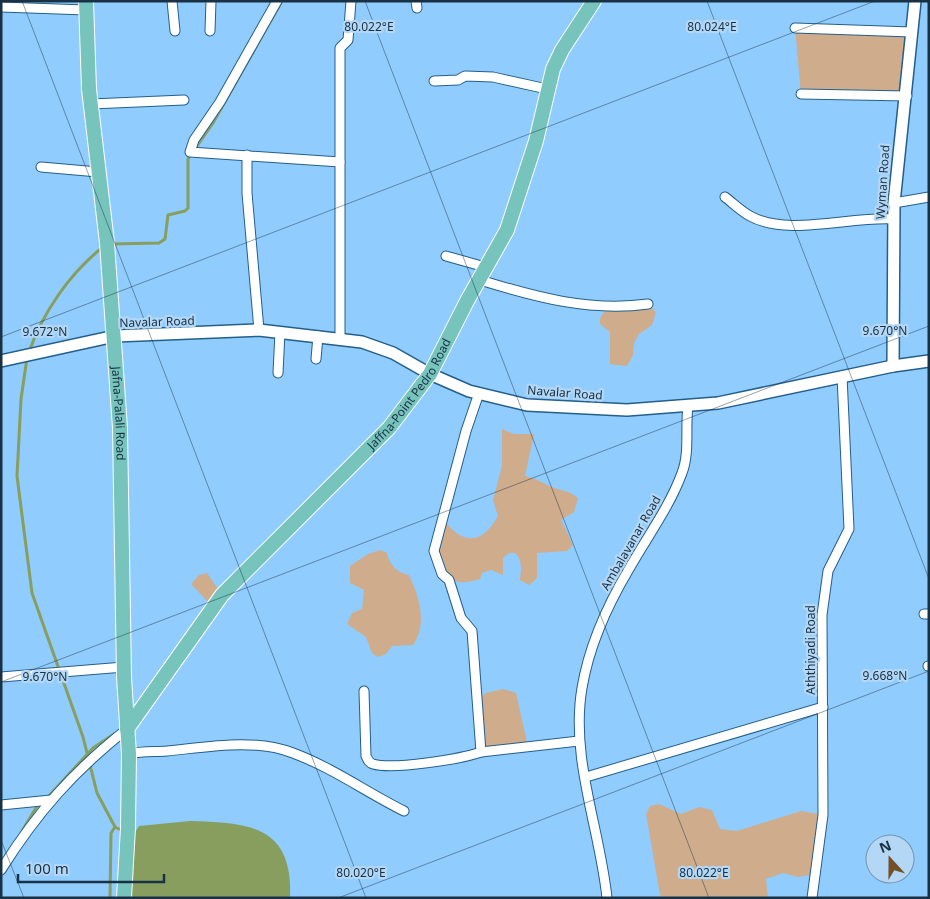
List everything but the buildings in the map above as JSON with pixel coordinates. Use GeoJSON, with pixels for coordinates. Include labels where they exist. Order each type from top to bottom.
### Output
{"type":"FeatureCollection","features":[{"type":"Feature","properties":{"kind":"main road","name":"Jaffna-Point Pedro Road"},"geometry":{"type":"LineString","coordinates":[[127,729],[222,595],[388,428],[430,374],[510,224],[536,141],[546,89],[562,50],[594,1]]}},
{"type":"Feature","properties":{"kind":"main road","name":"Jafna-Palali Road"},"geometry":{"type":"LineString","coordinates":[[86,6],[91,104],[107,244],[120,428],[124,667],[129,754],[128,833],[124,898]]}},
{"type":"Feature","properties":{"kind":"street"},"geometry":{"type":"LineString","coordinates":[[172,1],[176,31]]}},
{"type":"Feature","properties":{"kind":"street"},"geometry":{"type":"LineString","coordinates":[[210,31],[211,1]]}},
{"type":"Feature","properties":{"kind":"street"},"geometry":{"type":"LineString","coordinates":[[277,1],[220,102],[194,140],[190,152],[340,162]]}},
{"type":"Feature","properties":{"kind":"street"},"geometry":{"type":"LineString","coordinates":[[340,338],[340,48],[348,40],[351,1]]}},
{"type":"Feature","properties":{"kind":"street","name":"Wyman Road"},"geometry":{"type":"LineString","coordinates":[[893,366],[894,203],[907,96],[915,1]]}},
{"type":"Feature","properties":{"kind":"street"},"geometry":{"type":"LineString","coordinates":[[1,7],[86,6]]}},
{"type":"Feature","properties":{"kind":"street"},"geometry":{"type":"LineString","coordinates":[[795,28],[912,32]]}},
{"type":"Feature","properties":{"kind":"street"},"geometry":{"type":"LineString","coordinates":[[434,81],[458,80],[465,76],[493,78],[546,89]]}},
{"type":"Feature","properties":{"kind":"street"},"geometry":{"type":"LineString","coordinates":[[802,94],[907,96]]}},
{"type":"Feature","properties":{"kind":"street"},"geometry":{"type":"LineString","coordinates":[[91,104],[184,100]]}},
{"type":"Feature","properties":{"kind":"street"},"geometry":{"type":"LineString","coordinates":[[247,156],[247,193],[259,330]]}},
{"type":"Feature","properties":{"kind":"street"},"geometry":{"type":"LineString","coordinates":[[41,167],[98,172]]}},
{"type":"Feature","properties":{"kind":"street"},"geometry":{"type":"LineString","coordinates":[[894,203],[929,196]]}},
{"type":"Feature","properties":{"kind":"street"},"geometry":{"type":"LineString","coordinates":[[725,197],[750,216],[770,224],[785,226],[864,218],[894,219]]}},
{"type":"Feature","properties":{"kind":"street"},"geometry":{"type":"LineString","coordinates":[[446,256],[530,296],[584,305],[610,307],[648,304]]}},
{"type":"Feature","properties":{"kind":"street","name":"Navalar Road"},"geometry":{"type":"LineString","coordinates":[[1,361],[115,336],[259,330],[362,342],[393,353],[430,374],[469,391],[528,405],[576,409],[628,410],[727,401],[893,366],[929,362]]}},
{"type":"Feature","properties":{"kind":"street"},"geometry":{"type":"LineString","coordinates":[[278,373],[280,332]]}},
{"type":"Feature","properties":{"kind":"street"},"geometry":{"type":"LineString","coordinates":[[316,359],[318,336]]}},
{"type":"Feature","properties":{"kind":"street","name":"Aththiyadi Road"},"geometry":{"type":"LineString","coordinates":[[812,898],[823,815],[824,707],[822,615],[828,571],[849,529],[842,376]]}},
{"type":"Feature","properties":{"kind":"street"},"geometry":{"type":"LineString","coordinates":[[479,393],[466,431],[434,551],[442,574],[449,580],[461,618],[472,631],[481,752]]}},
{"type":"Feature","properties":{"kind":"street","name":"Ambalavanar Road"},"geometry":{"type":"LineString","coordinates":[[607,898],[604,866],[580,741],[582,690],[588,659],[597,633],[618,589],[672,498],[683,471],[688,442],[686,421],[688,406]]}},
{"type":"Feature","properties":{"kind":"street"},"geometry":{"type":"LineString","coordinates":[[1,677],[124,667]]}},
{"type":"Feature","properties":{"kind":"street"},"geometry":{"type":"LineString","coordinates":[[364,691],[366,756],[369,761],[375,764],[410,764],[459,760],[481,752],[580,741]]}},
{"type":"Feature","properties":{"kind":"street"},"geometry":{"type":"LineString","coordinates":[[586,777],[824,707]]}},
{"type":"Feature","properties":{"kind":"street"},"geometry":{"type":"LineString","coordinates":[[1,870],[51,800],[90,758],[127,729]]}},
{"type":"Feature","properties":{"kind":"street"},"geometry":{"type":"LineString","coordinates":[[129,754],[226,746],[258,746],[290,752],[337,772],[370,794],[404,811]]}},
{"type":"Feature","properties":{"kind":"street"},"geometry":{"type":"LineString","coordinates":[[1,805],[51,800]]}},
{"type":"Feature","properties":{"kind":"shaded area"},"geometry":{"type":"Polygon","coordinates":[[[795,28],[912,32],[907,96],[801,94],[795,28]]]}},
{"type":"Feature","properties":{"kind":"shaded area"},"geometry":{"type":"Polygon","coordinates":[[[648,304],[656,312],[652,325],[639,334],[634,343],[633,355],[627,366],[610,364],[610,332],[600,324],[604,312],[618,306],[648,304]]]}},
{"type":"Feature","properties":{"kind":"shaded area"},"geometry":{"type":"Polygon","coordinates":[[[502,429],[514,434],[534,434],[525,476],[568,492],[578,498],[574,512],[561,520],[573,545],[567,551],[537,553],[537,578],[529,585],[520,580],[520,562],[515,553],[509,553],[503,558],[503,575],[491,570],[482,573],[480,579],[472,581],[449,580],[434,551],[442,517],[456,533],[470,538],[478,537],[485,533],[498,516],[493,500],[502,466],[502,429]]]}},
{"type":"Feature","properties":{"kind":"shaded area"},"geometry":{"type":"Polygon","coordinates":[[[380,550],[387,553],[397,570],[409,575],[419,601],[421,619],[418,637],[413,645],[392,646],[386,654],[378,657],[372,653],[366,637],[347,624],[352,613],[362,609],[364,590],[350,583],[350,566],[368,554],[380,550]]]}},
{"type":"Feature","properties":{"kind":"shaded area"},"geometry":{"type":"Polygon","coordinates":[[[207,573],[222,595],[212,606],[191,584],[199,575],[207,573]]]}},
{"type":"Feature","properties":{"kind":"shaded area"},"geometry":{"type":"Polygon","coordinates":[[[503,689],[516,693],[528,747],[481,752],[479,698],[486,693],[503,689]]]}},
{"type":"Feature","properties":{"kind":"shaded area"},"geometry":{"type":"Polygon","coordinates":[[[659,804],[681,814],[699,807],[712,810],[720,829],[737,831],[801,811],[823,815],[814,874],[798,877],[783,873],[766,879],[768,898],[665,898],[660,895],[646,814],[650,806],[659,804]]]}},
{"type":"Feature","properties":{"kind":"shaded area"},"geometry":{"type":"Polygon","coordinates":[[[190,821],[248,827],[263,833],[275,842],[284,855],[289,874],[290,898],[130,898],[134,834],[139,826],[190,821]]]}},
{"type":"Feature","properties":{"kind":"waterway"},"geometry":{"type":"LineString","coordinates":[[111,244],[159,243],[165,239],[168,215],[185,211],[188,208],[188,159],[213,123],[282,1]]}},
{"type":"Feature","properties":{"kind":"waterway"},"geometry":{"type":"LineString","coordinates":[[29,352],[42,322],[59,294],[79,269],[103,247]]}},
{"type":"Feature","properties":{"kind":"waterway"},"geometry":{"type":"LineString","coordinates":[[27,358],[21,399],[17,476],[32,593],[83,737],[97,793],[115,827],[119,829]]}},
{"type":"Feature","properties":{"kind":"waterway"},"geometry":{"type":"LineString","coordinates":[[47,798],[93,748],[114,734]]}},
{"type":"Feature","properties":{"kind":"waterway"},"geometry":{"type":"LineString","coordinates":[[22,831],[39,803]]}},
{"type":"Feature","properties":{"kind":"waterway"},"geometry":{"type":"LineString","coordinates":[[110,898],[111,833],[115,827]]}}]}
